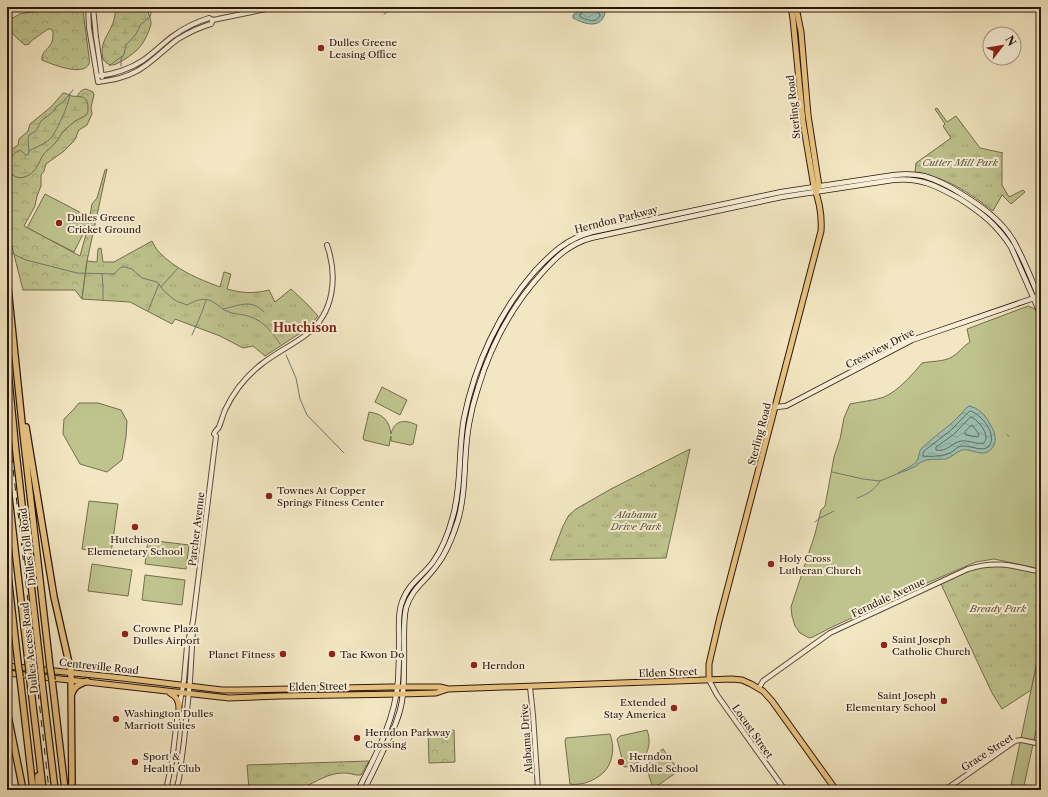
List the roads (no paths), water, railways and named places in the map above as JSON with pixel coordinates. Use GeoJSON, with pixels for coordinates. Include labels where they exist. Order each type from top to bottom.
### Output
{"type":"FeatureCollection","features":[{"type":"Feature","properties":{"kind":"highway","name":"Dulles Toll Road"},"geometry":{"type":"LineString","coordinates":[[7,278],[24,441],[65,790]]}},
{"type":"Feature","properties":{"kind":"highway","name":"Dulles Access Road"},"geometry":{"type":"LineString","coordinates":[[7,361],[14,441],[55,790]]}},
{"type":"Feature","properties":{"kind":"highway"},"geometry":{"type":"LineString","coordinates":[[21,407],[27,434],[54,597],[71,672],[72,790]]}},
{"type":"Feature","properties":{"kind":"highway","name":"Dulles Access Road"},"geometry":{"type":"LineString","coordinates":[[7,480],[43,790]]}},
{"type":"Feature","properties":{"kind":"highway"},"geometry":{"type":"LineString","coordinates":[[7,567],[33,790]]}},
{"type":"Feature","properties":{"kind":"highway"},"geometry":{"type":"LineString","coordinates":[[71,697],[75,687],[88,681]]}},
{"type":"Feature","properties":{"kind":"highway"},"geometry":{"type":"LineString","coordinates":[[7,711],[23,790]]}},
{"type":"Feature","properties":{"kind":"highway"},"geometry":{"type":"LineString","coordinates":[[36,733],[38,790]]}},
{"type":"Feature","properties":{"kind":"main road","name":"Sterling Road"},"geometry":{"type":"LineString","coordinates":[[791,7],[803,122],[816,188]]}},
{"type":"Feature","properties":{"kind":"main road","name":"Sterling Road"},"geometry":{"type":"LineString","coordinates":[[709,680],[710,657],[820,237],[821,224],[799,22],[796,7]]}},
{"type":"Feature","properties":{"kind":"main road","name":"Herndon Parkway"},"geometry":{"type":"LineString","coordinates":[[358,790],[386,732],[392,713],[397,687],[399,621],[401,605],[411,585],[436,558],[444,542],[454,514],[458,490],[460,444],[464,418],[478,368],[498,324],[516,295],[533,274],[559,248],[582,235],[767,195],[816,188],[898,180],[915,180],[937,186],[981,213],[998,229],[1011,247],[1041,302]]}},
{"type":"Feature","properties":{"kind":"main road","name":"Herndon Parkway"},"geometry":{"type":"LineString","coordinates":[[364,790],[396,722],[401,707],[406,607],[410,597],[418,585],[437,566],[452,538],[458,518],[463,497],[469,424],[480,378],[500,330],[529,288],[561,253],[585,240],[782,197],[816,188]]}},
{"type":"Feature","properties":{"kind":"main road","name":"Herndon Parkway"},"geometry":{"type":"LineString","coordinates":[[1038,296],[1041,315]]}},
{"type":"Feature","properties":{"kind":"main road","name":"Crestview Drive"},"geometry":{"type":"LineString","coordinates":[[776,407],[786,406],[912,340],[1038,296]]}},
{"type":"Feature","properties":{"kind":"main road","name":"Centreville Road"},"geometry":{"type":"LineString","coordinates":[[7,666],[189,686]]}},
{"type":"Feature","properties":{"kind":"main road","name":"Centreville Road"},"geometry":{"type":"LineString","coordinates":[[7,673],[88,681],[189,694]]}},
{"type":"Feature","properties":{"kind":"main road","name":"Elden Street"},"geometry":{"type":"LineString","coordinates":[[189,686],[222,690],[397,687],[440,687],[448,689],[739,680],[759,688],[768,696],[836,790]]}},
{"type":"Feature","properties":{"kind":"main road","name":"Elden Street"},"geometry":{"type":"LineString","coordinates":[[189,694],[218,697],[246,697],[402,694],[436,693],[448,689]]}},
{"type":"Feature","properties":{"kind":"main road"},"geometry":{"type":"LineString","coordinates":[[167,691],[177,698],[179,709]]}},
{"type":"Feature","properties":{"kind":"street"},"geometry":{"type":"LineString","coordinates":[[88,7],[90,36],[101,81],[117,79],[136,71],[150,63],[178,39],[211,24],[213,20]]}},
{"type":"Feature","properties":{"kind":"street"},"geometry":{"type":"LineString","coordinates":[[93,7],[100,76]]}},
{"type":"Feature","properties":{"kind":"street"},"geometry":{"type":"LineString","coordinates":[[100,76],[123,71],[151,54],[173,36],[190,26],[209,18],[213,20],[276,7]]}},
{"type":"Feature","properties":{"kind":"street","name":"Parcher Avenue"},"geometry":{"type":"LineString","coordinates":[[176,790],[182,762],[189,694],[193,624],[216,436],[214,434],[229,402],[238,388],[249,376],[264,362],[307,334],[314,328],[323,316],[331,299],[333,286],[332,267],[327,245]]}},
{"type":"Feature","properties":{"kind":"street","name":"Ferndale Avenue"},"geometry":{"type":"LineString","coordinates":[[759,688],[763,681],[830,633],[968,569],[984,564],[1000,564],[1041,572]]}},
{"type":"Feature","properties":{"kind":"street","name":"Parcher Avenue"},"geometry":{"type":"LineString","coordinates":[[166,790],[182,693],[187,646],[193,624]]}},
{"type":"Feature","properties":{"kind":"street","name":"Locust Street"},"geometry":{"type":"LineString","coordinates":[[709,680],[785,790]]}},
{"type":"Feature","properties":{"kind":"street","name":"Alabama Drive"},"geometry":{"type":"LineString","coordinates":[[530,687],[538,790]]}},
{"type":"Feature","properties":{"kind":"street","name":"Grace Street"},"geometry":{"type":"LineString","coordinates":[[945,790],[1015,741],[1021,740],[1041,744]]}},
{"type":"Feature","properties":{"kind":"water"},"geometry":{"type":"Polygon","coordinates":[[[583,7],[600,9],[605,12],[603,18],[592,24],[573,18],[573,15],[583,7]]]}},
{"type":"Feature","properties":{"kind":"water"},"geometry":{"type":"Polygon","coordinates":[[[969,406],[981,412],[986,417],[993,429],[995,442],[994,446],[989,451],[986,453],[979,453],[969,450],[962,450],[946,459],[926,460],[912,468],[898,473],[914,464],[918,459],[921,449],[969,406]]]}},
{"type":"Feature","properties":{"kind":"waterway"},"geometry":{"type":"LineString","coordinates":[[121,66],[121,59],[126,45],[136,34],[141,24],[150,17],[151,7]]}},
{"type":"Feature","properties":{"kind":"waterway"},"geometry":{"type":"LineString","coordinates":[[384,14],[386,13],[388,7]]}},
{"type":"Feature","properties":{"kind":"waterway"},"geometry":{"type":"LineString","coordinates":[[109,66],[122,56]]}},
{"type":"Feature","properties":{"kind":"waterway"},"geometry":{"type":"LineString","coordinates":[[29,151],[29,135],[36,131],[41,121],[54,111],[73,90]]}},
{"type":"Feature","properties":{"kind":"waterway"},"geometry":{"type":"LineString","coordinates":[[7,170],[14,154],[20,150],[28,155],[29,151],[47,142],[52,137],[62,118],[70,94]]}},
{"type":"Feature","properties":{"kind":"waterway"},"geometry":{"type":"LineString","coordinates":[[11,253],[26,260],[77,273],[114,274],[121,267],[132,269],[142,278],[157,282],[165,292],[176,301],[187,305],[206,299],[215,303],[222,309],[256,319],[269,329],[280,344]]}},
{"type":"Feature","properties":{"kind":"waterway"},"geometry":{"type":"LineString","coordinates":[[161,287],[178,268]]}},
{"type":"Feature","properties":{"kind":"waterway"},"geometry":{"type":"LineString","coordinates":[[102,274],[103,300]]}},
{"type":"Feature","properties":{"kind":"waterway"},"geometry":{"type":"LineString","coordinates":[[148,311],[159,284]]}},
{"type":"Feature","properties":{"kind":"waterway"},"geometry":{"type":"LineString","coordinates":[[192,335],[206,300]]}},
{"type":"Feature","properties":{"kind":"waterway"},"geometry":{"type":"LineString","coordinates":[[223,309],[248,304],[257,306],[264,312]]}},
{"type":"Feature","properties":{"kind":"waterway"},"geometry":{"type":"LineString","coordinates":[[286,355],[296,378],[300,399],[307,415],[344,453]]}},
{"type":"Feature","properties":{"kind":"waterway"},"geometry":{"type":"LineString","coordinates":[[832,472],[880,481],[899,473]]}},
{"type":"Feature","properties":{"kind":"waterway"},"geometry":{"type":"LineString","coordinates":[[857,498],[870,492],[880,481]]}},
{"type":"Feature","properties":{"kind":"waterway"},"geometry":{"type":"LineString","coordinates":[[815,522],[834,511]]}},
{"type":"Feature","properties":{"kind":"railway"},"geometry":{"type":"LineString","coordinates":[[7,414],[49,790]]}},
{"type":"Feature","properties":{"kind":"place","name":"Dulles Greene Leasing Office"},"geometry":{"type":"Point","coordinates":[321,48]}},
{"type":"Feature","properties":{"kind":"place","name":"Dulles Greene Cricket Ground"},"geometry":{"type":"Point","coordinates":[59,223]}},
{"type":"Feature","properties":{"kind":"place","name":"Townes At Copper Springs Fitness Center"},"geometry":{"type":"Point","coordinates":[269,496]}},
{"type":"Feature","properties":{"kind":"place","name":"Hutchison Elemenetary School"},"geometry":{"type":"Point","coordinates":[135,527]}},
{"type":"Feature","properties":{"kind":"place","name":"Holy Cross Lutheran Church"},"geometry":{"type":"Point","coordinates":[771,564]}},
{"type":"Feature","properties":{"kind":"place","name":"Crowne Plaza Dulles Airport"},"geometry":{"type":"Point","coordinates":[125,634]}},
{"type":"Feature","properties":{"kind":"place","name":"Saint Joseph Catholic Church"},"geometry":{"type":"Point","coordinates":[884,645]}},
{"type":"Feature","properties":{"kind":"place","name":"Planet Fitness"},"geometry":{"type":"Point","coordinates":[283,654]}},
{"type":"Feature","properties":{"kind":"place","name":"Tae Kwon Do"},"geometry":{"type":"Point","coordinates":[332,654]}},
{"type":"Feature","properties":{"kind":"place","name":"Herndon"},"geometry":{"type":"Point","coordinates":[474,665]}},
{"type":"Feature","properties":{"kind":"place","name":"Saint Joseph Elementary School"},"geometry":{"type":"Point","coordinates":[944,701]}},
{"type":"Feature","properties":{"kind":"place","name":"Extended Stay America"},"geometry":{"type":"Point","coordinates":[674,708]}},
{"type":"Feature","properties":{"kind":"place","name":"Washington Dulles Marriott Suites"},"geometry":{"type":"Point","coordinates":[116,719]}},
{"type":"Feature","properties":{"kind":"place","name":"Herndon Parkway Crossing"},"geometry":{"type":"Point","coordinates":[357,738]}},
{"type":"Feature","properties":{"kind":"place","name":"Sport & Health Club"},"geometry":{"type":"Point","coordinates":[135,762]}},
{"type":"Feature","properties":{"kind":"place","name":"Herndon Middle School"},"geometry":{"type":"Point","coordinates":[621,762]}},
{"type":"Feature","properties":{"kind":"district","name":"Hutchison"},"geometry":{"type":"Point","coordinates":[305,328]}},
{"type":"Feature","properties":{"kind":"park label","name":"Cutter Mill Park"},"geometry":{"type":"Point","coordinates":[960,162]}},
{"type":"Feature","properties":{"kind":"park label","name":"Alabama Drive Park"},"geometry":{"type":"Point","coordinates":[636,520]}},
{"type":"Feature","properties":{"kind":"park label","name":"Bready Park"},"geometry":{"type":"Point","coordinates":[998,608]}}]}
